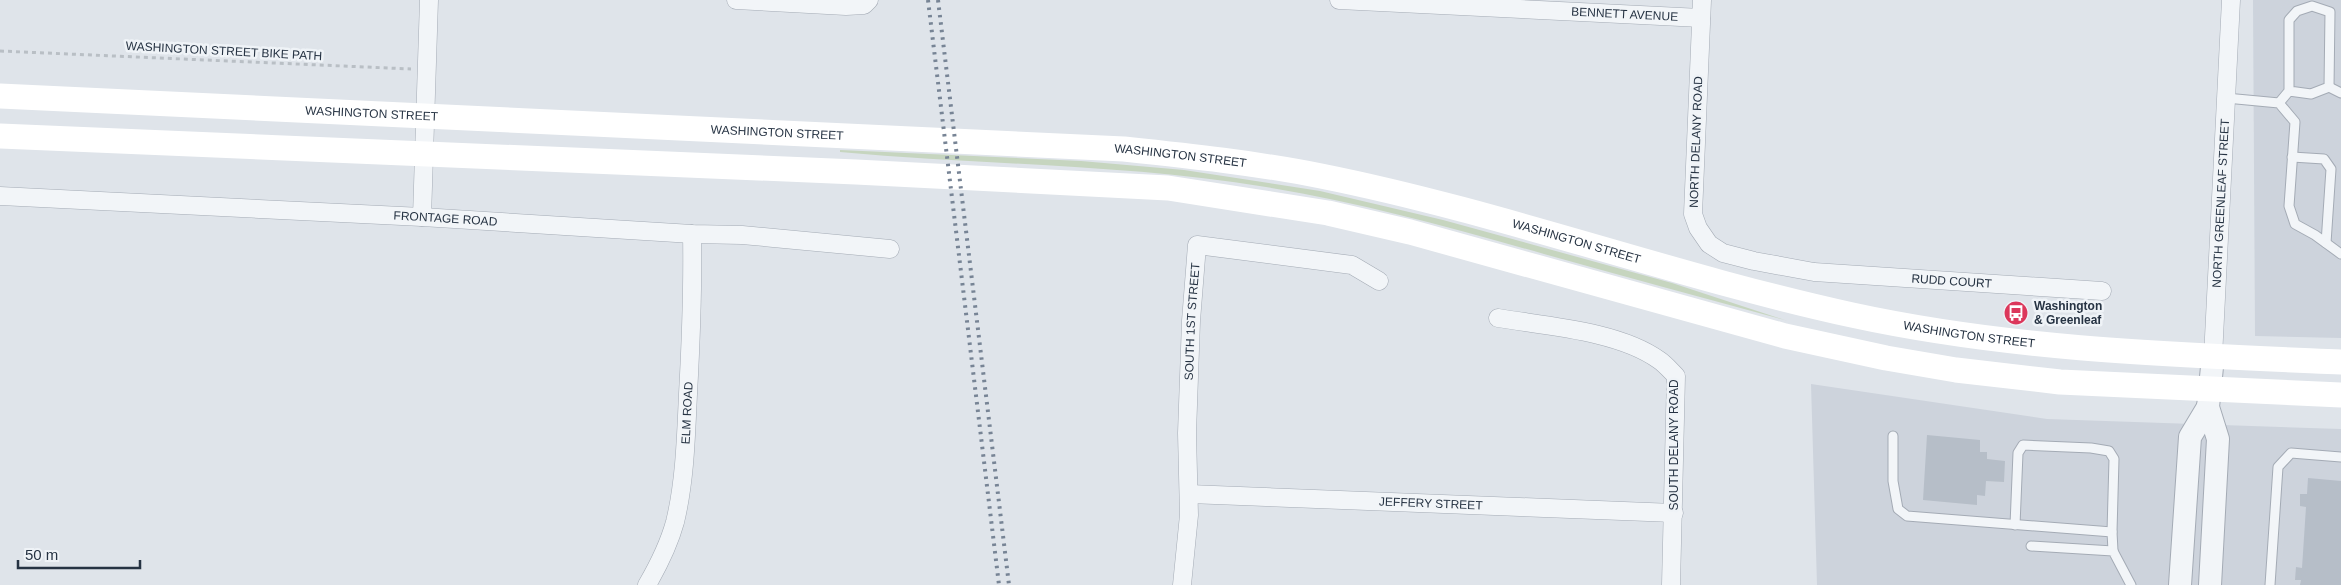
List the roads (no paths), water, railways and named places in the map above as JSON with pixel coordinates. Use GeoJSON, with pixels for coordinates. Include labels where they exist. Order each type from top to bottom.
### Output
{"type":"FeatureCollection","features":[{"type":"Feature","properties":{"kind":"main road","name":"WASHINGTON STREET"},"geometry":{"type":"LineString","coordinates":[[0,96],[426,118],[1124,149],[1214,159],[1294,171],[1360,184],[1489,217],[1794,302],[1899,325],[2029,344],[2213,357],[2341,362]]}},
{"type":"Feature","properties":{"kind":"main road"},"geometry":{"type":"LineString","coordinates":[[0,136],[1102,183],[1207,193],[1328,213],[1410,232],[1785,336],[1851,352],[1956,370],[2209,398],[2341,395]]}},
{"type":"Feature","properties":{"kind":"street"},"geometry":{"type":"LineString","coordinates":[[422,217],[429,0]]}},
{"type":"Feature","properties":{"kind":"street"},"geometry":{"type":"LineString","coordinates":[[736,0],[846,6],[864,5],[869,0]]}},
{"type":"Feature","properties":{"kind":"street","name":"BENNETT AVENUE"},"geometry":{"type":"LineString","coordinates":[[1339,0],[1701,18]]}},
{"type":"Feature","properties":{"kind":"street","name":"NORTH DELANY ROAD"},"geometry":{"type":"LineString","coordinates":[[1702,0],[1693,214],[1698,228],[1709,244],[1723,252],[1754,261],[1801,269]]}},
{"type":"Feature","properties":{"kind":"street","name":"NORTH GREENLEAF STREET"},"geometry":{"type":"LineString","coordinates":[[2209,398],[2213,357],[2231,0]]}},
{"type":"Feature","properties":{"kind":"street","name":"FRONTAGE ROAD"},"geometry":{"type":"LineString","coordinates":[[0,196],[422,217],[692,234],[742,235],[890,249]]}},
{"type":"Feature","properties":{"kind":"street","name":"ELM ROAD"},"geometry":{"type":"LineString","coordinates":[[648,585],[675,523],[681,483],[686,435],[693,286],[692,234]]}},
{"type":"Feature","properties":{"kind":"street","name":"SOUTH 1ST STREET"},"geometry":{"type":"LineString","coordinates":[[1182,585],[1189,494],[1187,433],[1197,245],[1352,265],[1379,281]]}},
{"type":"Feature","properties":{"kind":"street","name":"RUDD COURT"},"geometry":{"type":"LineString","coordinates":[[1801,269],[2102,291]]}},
{"type":"Feature","properties":{"kind":"street","name":"SOUTH DELANY ROAD"},"geometry":{"type":"LineString","coordinates":[[1498,318],[1587,333],[1632,345],[1659,360],[1676,376],[1671,585]]}},
{"type":"Feature","properties":{"kind":"street"},"geometry":{"type":"LineString","coordinates":[[2180,585],[2190,437],[2209,398]]}},
{"type":"Feature","properties":{"kind":"street"},"geometry":{"type":"LineString","coordinates":[[2209,398],[2218,439],[2210,585]]}},
{"type":"Feature","properties":{"kind":"street","name":"JEFFERY STREET"},"geometry":{"type":"LineString","coordinates":[[1189,494],[1674,513]]}},
{"type":"Feature","properties":{"kind":"lane"},"geometry":{"type":"LineString","coordinates":[[2279,103],[2289,91],[2290,20],[2297,11],[2312,6],[2330,12],[2329,86]]}},
{"type":"Feature","properties":{"kind":"lane"},"geometry":{"type":"LineString","coordinates":[[2289,91],[2312,94],[2329,86]]}},
{"type":"Feature","properties":{"kind":"lane"},"geometry":{"type":"LineString","coordinates":[[2329,86],[2341,93]]}},
{"type":"Feature","properties":{"kind":"lane"},"geometry":{"type":"LineString","coordinates":[[2226,98],[2279,103],[2295,122],[2289,206],[2295,224],[2341,254]]}},
{"type":"Feature","properties":{"kind":"lane"},"geometry":{"type":"LineString","coordinates":[[2292,157],[2324,159],[2330,170],[2326,243]]}},
{"type":"Feature","properties":{"kind":"lane"},"geometry":{"type":"LineString","coordinates":[[1893,436],[1893,481],[1898,509],[1907,516],[2015,526],[2112,532]]}},
{"type":"Feature","properties":{"kind":"lane"},"geometry":{"type":"LineString","coordinates":[[2015,526],[2018,453],[2023,445],[2091,448],[2109,451],[2114,459],[2113,551],[2131,585]]}},
{"type":"Feature","properties":{"kind":"lane"},"geometry":{"type":"LineString","coordinates":[[2270,585],[2278,467],[2291,453],[2341,457]]}},
{"type":"Feature","properties":{"kind":"lane"},"geometry":{"type":"LineString","coordinates":[[2031,546],[2113,551]]}},
{"type":"Feature","properties":{"kind":"railway"},"geometry":{"type":"LineString","coordinates":[[928,0],[999,585]]}},
{"type":"Feature","properties":{"kind":"railway"},"geometry":{"type":"LineString","coordinates":[[938,0],[1009,585]]}},
{"type":"Feature","properties":{"kind":"place","name":"Washington & Greenleaf"},"geometry":{"type":"Point","coordinates":[2016,313]}}]}
